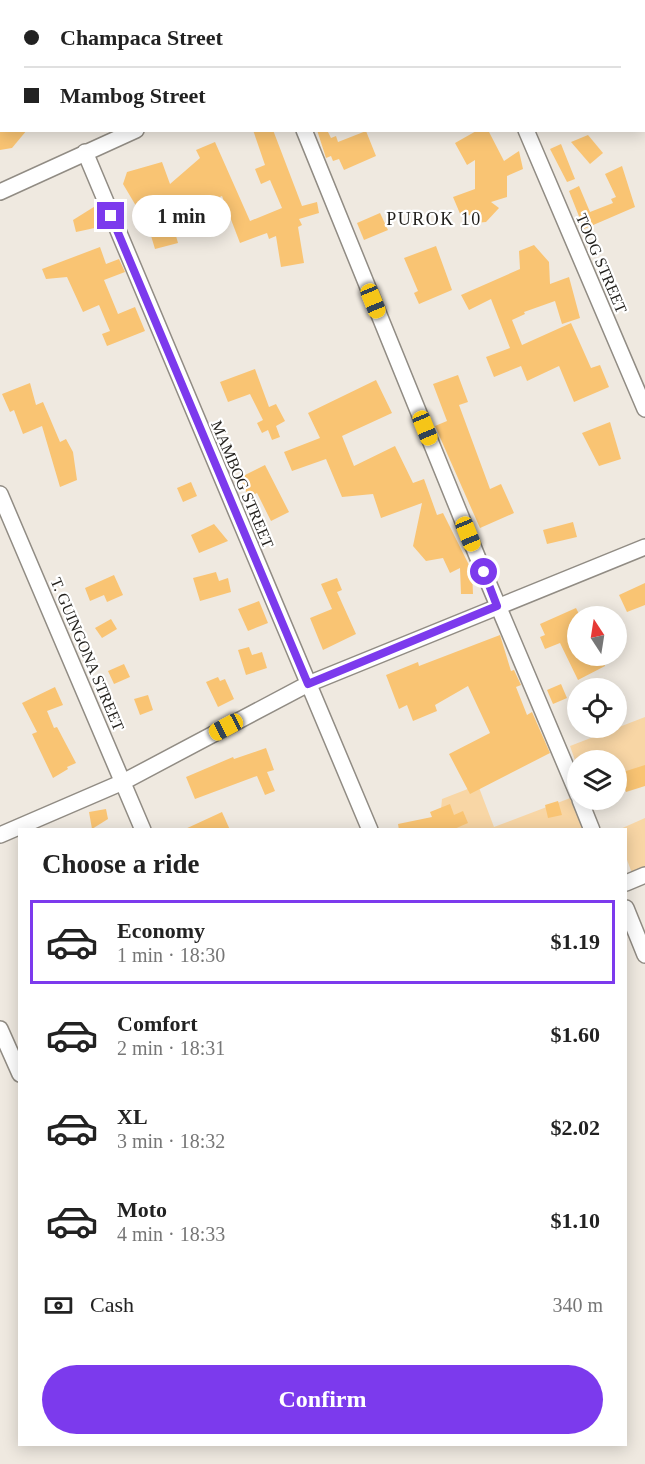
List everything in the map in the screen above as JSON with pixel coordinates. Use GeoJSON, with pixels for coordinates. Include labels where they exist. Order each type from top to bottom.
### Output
{"type":"FeatureCollection","features":[{"type":"Feature","properties":{"kind":"street"},"geometry":{"type":"LineString","coordinates":[[0,192],[131,132]]}},
{"type":"Feature","properties":{"kind":"street"},"geometry":{"type":"LineString","coordinates":[[305,132],[497,606],[567,769]]}},
{"type":"Feature","properties":{"kind":"street","name":"TOOG STREET"},"geometry":{"type":"LineString","coordinates":[[527,132],[645,409]]}},
{"type":"Feature","properties":{"kind":"street","name":"MAMBOG STREET"},"geometry":{"type":"LineString","coordinates":[[85,152],[369,828]]}},
{"type":"Feature","properties":{"kind":"street","name":"T. GUINGONA STREET"},"geometry":{"type":"LineString","coordinates":[[0,494],[142,828]]}},
{"type":"Feature","properties":{"kind":"street"},"geometry":{"type":"LineString","coordinates":[[0,835],[123,782],[308,684],[645,547]]}},
{"type":"Feature","properties":{"kind":"street"},"geometry":{"type":"LineString","coordinates":[[584,810],[591,828]]}},
{"type":"Feature","properties":{"kind":"street"},"geometry":{"type":"LineString","coordinates":[[627,883],[645,875]]}},
{"type":"Feature","properties":{"kind":"street"},"geometry":{"type":"LineString","coordinates":[[627,910],[645,955]]}},
{"type":"Feature","properties":{"kind":"street"},"geometry":{"type":"LineString","coordinates":[[0,1029],[18,1070]]}},
{"type":"Feature","properties":{"kind":"shaded area"},"geometry":{"type":"Polygon","coordinates":[[[645,717],[645,767],[627,774],[627,750],[571,750],[570,746],[591,738],[627,738],[627,724],[645,717]]]}},
{"type":"Feature","properties":{"kind":"shaded area"},"geometry":{"type":"Polygon","coordinates":[[[478,785],[494,827],[567,799],[567,810],[578,810],[585,826],[581,828],[439,828],[442,799],[478,785]]]}},
{"type":"Feature","properties":{"kind":"shaded area"},"geometry":{"type":"Polygon","coordinates":[[[645,818],[645,871],[633,876],[627,860],[627,828],[622,828],[645,818]]]}},
{"type":"Feature","properties":{"kind":"building"},"geometry":{"type":"Polygon","coordinates":[[[0,132],[25,132],[12,148],[0,150],[0,132]]]}},
{"type":"Feature","properties":{"kind":"building"},"geometry":{"type":"Polygon","coordinates":[[[254,132],[274,132],[302,206],[317,202],[319,213],[299,219],[302,225],[298,227],[304,263],[281,267],[276,236],[269,239],[267,233],[240,243],[222,196],[198,207],[201,216],[173,225],[178,243],[155,249],[149,229],[159,226],[155,213],[142,216],[123,184],[127,172],[162,162],[170,184],[200,158],[196,150],[215,142],[250,221],[282,208],[270,180],[261,184],[255,169],[265,165],[254,132]]]}},
{"type":"Feature","properties":{"kind":"building"},"geometry":{"type":"Polygon","coordinates":[[[318,132],[328,132],[331,138],[336,136],[338,142],[366,132],[376,156],[344,170],[339,159],[333,161],[331,156],[326,158],[318,132]]]}},
{"type":"Feature","properties":{"kind":"building"},"geometry":{"type":"Polygon","coordinates":[[[474,132],[489,132],[504,161],[519,151],[523,169],[507,176],[507,197],[491,202],[499,208],[486,222],[475,223],[471,215],[461,216],[453,197],[475,189],[475,160],[467,165],[455,143],[474,132]]]}},
{"type":"Feature","properties":{"kind":"building"},"geometry":{"type":"Polygon","coordinates":[[[588,135],[603,153],[590,164],[571,142],[588,135]]]}},
{"type":"Feature","properties":{"kind":"building"},"geometry":{"type":"Polygon","coordinates":[[[561,144],[575,179],[567,182],[550,149],[561,144]]]}},
{"type":"Feature","properties":{"kind":"building"},"geometry":{"type":"Polygon","coordinates":[[[622,166],[635,207],[584,229],[569,191],[579,186],[590,212],[613,203],[611,199],[616,197],[605,174],[622,166]]]}},
{"type":"Feature","properties":{"kind":"building"},"geometry":{"type":"Polygon","coordinates":[[[97,205],[104,226],[76,232],[73,220],[97,205]]]}},
{"type":"Feature","properties":{"kind":"building"},"geometry":{"type":"Polygon","coordinates":[[[380,213],[388,230],[364,240],[357,223],[380,213]]]}},
{"type":"Feature","properties":{"kind":"building"},"geometry":{"type":"Polygon","coordinates":[[[534,245],[549,262],[550,284],[569,277],[580,318],[562,324],[555,301],[524,312],[525,314],[512,320],[522,345],[571,323],[591,368],[600,365],[609,387],[574,402],[559,366],[527,381],[521,366],[494,377],[486,357],[510,348],[491,299],[469,310],[461,295],[520,269],[519,251],[534,245]]]}},
{"type":"Feature","properties":{"kind":"building"},"geometry":{"type":"Polygon","coordinates":[[[436,246],[452,290],[419,304],[414,293],[418,291],[404,258],[436,246]]]}},
{"type":"Feature","properties":{"kind":"building"},"geometry":{"type":"Polygon","coordinates":[[[100,247],[106,264],[119,259],[125,272],[104,280],[118,314],[135,307],[145,331],[107,346],[102,334],[110,331],[99,305],[83,312],[67,277],[46,279],[42,269],[100,247]]]}},
{"type":"Feature","properties":{"kind":"building"},"geometry":{"type":"Polygon","coordinates":[[[255,369],[269,407],[276,404],[285,421],[276,426],[280,437],[272,440],[268,430],[262,433],[257,423],[263,420],[250,394],[228,402],[220,382],[255,369]]]}},
{"type":"Feature","properties":{"kind":"building"},"geometry":{"type":"Polygon","coordinates":[[[458,375],[468,402],[459,405],[490,489],[501,484],[514,513],[480,528],[435,426],[447,421],[433,384],[458,375]]]}},
{"type":"Feature","properties":{"kind":"building"},"geometry":{"type":"Polygon","coordinates":[[[376,380],[392,413],[342,436],[354,466],[395,446],[413,483],[424,479],[437,515],[443,513],[472,571],[473,594],[461,594],[460,568],[450,573],[443,558],[426,561],[413,546],[422,503],[381,518],[373,494],[342,497],[326,459],[292,471],[284,452],[320,438],[308,413],[376,380]]]}},
{"type":"Feature","properties":{"kind":"building"},"geometry":{"type":"Polygon","coordinates":[[[30,383],[36,405],[43,402],[60,442],[66,439],[73,452],[77,480],[60,487],[42,426],[23,434],[14,410],[10,412],[2,394],[30,383]]]}},
{"type":"Feature","properties":{"kind":"building"},"geometry":{"type":"Polygon","coordinates":[[[610,422],[621,459],[599,466],[582,433],[610,422]]]}},
{"type":"Feature","properties":{"kind":"building"},"geometry":{"type":"Polygon","coordinates":[[[265,465],[289,512],[271,521],[257,493],[249,497],[239,478],[265,465]]]}},
{"type":"Feature","properties":{"kind":"building"},"geometry":{"type":"Polygon","coordinates":[[[191,482],[197,496],[183,502],[177,488],[191,482]]]}},
{"type":"Feature","properties":{"kind":"building"},"geometry":{"type":"Polygon","coordinates":[[[573,522],[577,537],[547,544],[543,530],[573,522]]]}},
{"type":"Feature","properties":{"kind":"building"},"geometry":{"type":"Polygon","coordinates":[[[214,524],[228,541],[199,553],[191,535],[214,524]]]}},
{"type":"Feature","properties":{"kind":"building"},"geometry":{"type":"Polygon","coordinates":[[[216,572],[219,581],[228,578],[231,592],[200,601],[193,578],[216,572]]]}},
{"type":"Feature","properties":{"kind":"building"},"geometry":{"type":"Polygon","coordinates":[[[114,575],[123,595],[107,602],[104,595],[90,601],[85,588],[114,575]]]}},
{"type":"Feature","properties":{"kind":"building"},"geometry":{"type":"Polygon","coordinates":[[[337,578],[342,590],[337,592],[356,634],[323,650],[310,618],[332,609],[321,584],[337,578]]]}},
{"type":"Feature","properties":{"kind":"building"},"geometry":{"type":"Polygon","coordinates":[[[645,583],[645,605],[627,612],[627,606],[624,606],[619,595],[645,583]]]}},
{"type":"Feature","properties":{"kind":"building"},"geometry":{"type":"Polygon","coordinates":[[[259,601],[268,623],[248,631],[238,609],[259,601]]]}},
{"type":"Feature","properties":{"kind":"building"},"geometry":{"type":"Polygon","coordinates":[[[567,612],[567,657],[560,643],[545,649],[540,637],[545,635],[540,624],[567,612]]]}},
{"type":"Feature","properties":{"kind":"building"},"geometry":{"type":"Polygon","coordinates":[[[111,619],[117,629],[102,638],[95,628],[111,619]]]}},
{"type":"Feature","properties":{"kind":"building"},"geometry":{"type":"Polygon","coordinates":[[[500,635],[511,671],[514,670],[521,685],[516,687],[527,715],[532,712],[550,753],[470,794],[449,754],[490,733],[468,686],[435,705],[437,711],[413,721],[407,705],[399,709],[386,675],[418,662],[419,666],[500,635]]]}},
{"type":"Feature","properties":{"kind":"building"},"geometry":{"type":"Polygon","coordinates":[[[249,647],[252,655],[262,652],[267,668],[246,675],[238,650],[249,647]]]}},
{"type":"Feature","properties":{"kind":"building"},"geometry":{"type":"Polygon","coordinates":[[[124,664],[130,677],[114,684],[108,671],[124,664]]]}},
{"type":"Feature","properties":{"kind":"building"},"geometry":{"type":"Polygon","coordinates":[[[571,666],[605,666],[582,678],[577,678],[571,666]]]}},
{"type":"Feature","properties":{"kind":"building"},"geometry":{"type":"Polygon","coordinates":[[[218,677],[220,681],[225,679],[234,699],[218,707],[206,682],[218,677]]]}},
{"type":"Feature","properties":{"kind":"building"},"geometry":{"type":"Polygon","coordinates":[[[561,684],[567,698],[553,704],[547,690],[561,684]]]}},
{"type":"Feature","properties":{"kind":"building"},"geometry":{"type":"Polygon","coordinates":[[[55,687],[63,705],[47,711],[54,728],[57,727],[76,763],[53,778],[32,734],[37,732],[22,703],[55,687]]]}},
{"type":"Feature","properties":{"kind":"building"},"geometry":{"type":"Polygon","coordinates":[[[148,695],[153,710],[140,715],[134,699],[148,695]]]}},
{"type":"Feature","properties":{"kind":"building"},"geometry":{"type":"Polygon","coordinates":[[[266,748],[274,770],[267,772],[275,791],[265,795],[257,776],[195,799],[186,777],[233,757],[234,759],[266,748]]]}},
{"type":"Feature","properties":{"kind":"building"},"geometry":{"type":"Polygon","coordinates":[[[645,765],[645,786],[627,792],[627,771],[645,765]]]}},
{"type":"Feature","properties":{"kind":"building"},"geometry":{"type":"Polygon","coordinates":[[[558,801],[562,815],[548,818],[545,805],[558,801]]]}},
{"type":"Feature","properties":{"kind":"building"},"geometry":{"type":"Polygon","coordinates":[[[450,804],[454,815],[463,811],[468,823],[457,828],[399,828],[398,824],[432,817],[430,812],[450,804]]]}},
{"type":"Feature","properties":{"kind":"building"},"geometry":{"type":"Polygon","coordinates":[[[106,809],[108,819],[92,828],[89,812],[106,809]]]}},
{"type":"Feature","properties":{"kind":"building"},"geometry":{"type":"Polygon","coordinates":[[[222,812],[229,828],[187,828],[222,812]]]}},
{"type":"Feature","properties":{"kind":"district","name":"PUROK 10"},"geometry":{"type":"Point","coordinates":[434,219]}},
{"type":"Feature","properties":{"kind":"route"},"geometry":{"type":"LineString","coordinates":[[111,216],[308,684],[497,606],[484,572]]}}]}
